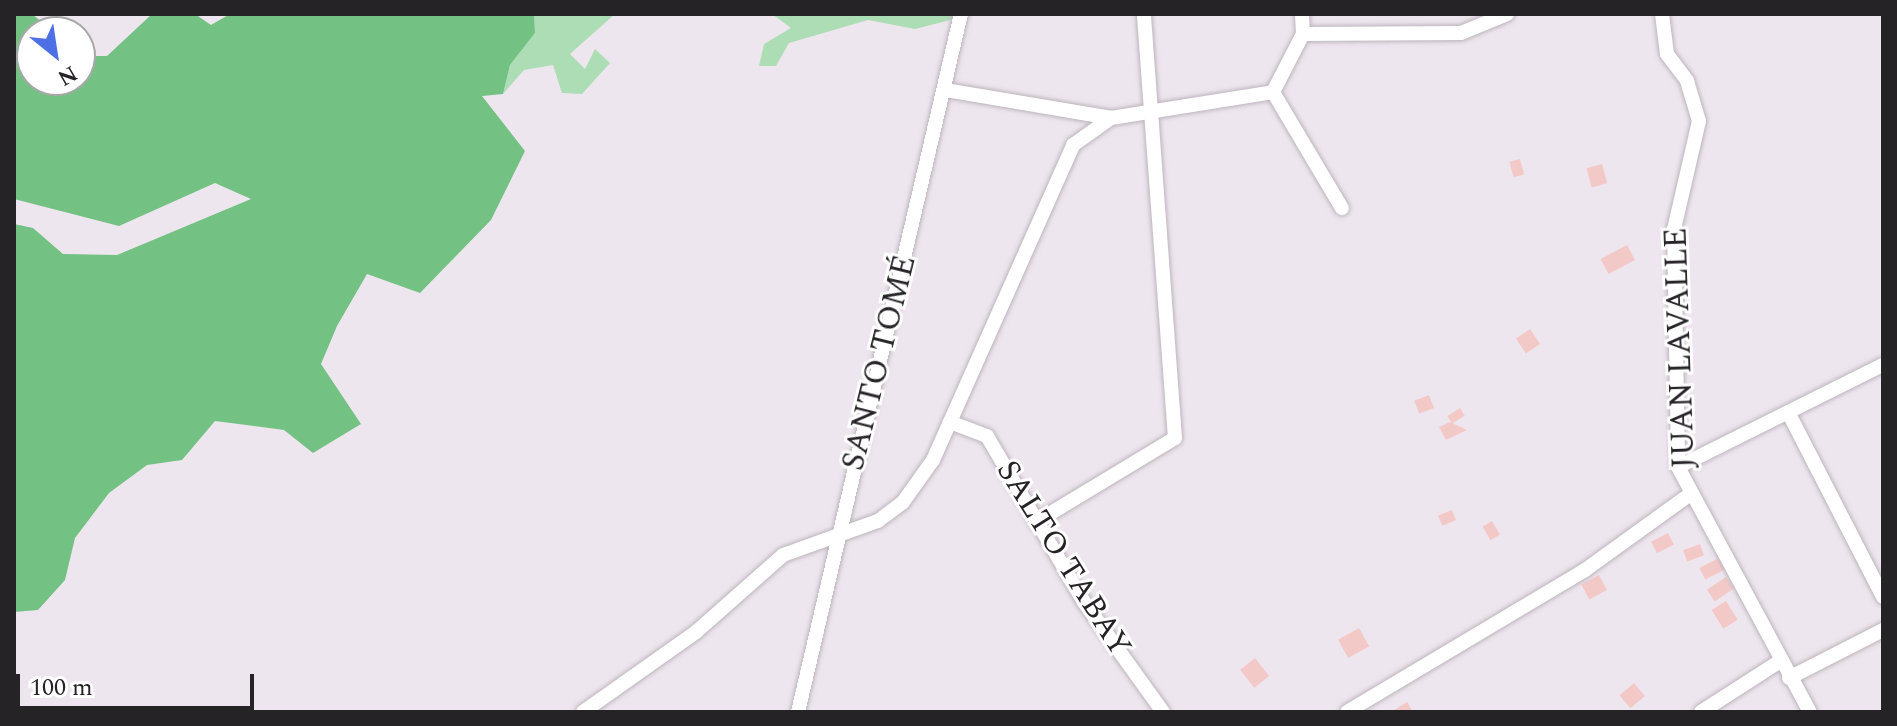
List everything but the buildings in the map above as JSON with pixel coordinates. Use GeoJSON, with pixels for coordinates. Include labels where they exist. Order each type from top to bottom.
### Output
{"type":"FeatureCollection","features":[{"type":"Feature","properties":{"kind":"street","name":"SANTO TOMÉ"},"geometry":{"type":"LineString","coordinates":[[798,712],[946,90],[961,14]]}},
{"type":"Feature","properties":{"kind":"street"},"geometry":{"type":"LineString","coordinates":[[1036,522],[1175,438],[1148,113],[1144,14]]}},
{"type":"Feature","properties":{"kind":"street"},"geometry":{"type":"LineString","coordinates":[[1273,92],[1303,34],[1302,14]]}},
{"type":"Feature","properties":{"kind":"street"},"geometry":{"type":"LineString","coordinates":[[1303,34],[1461,33],[1507,14]]}},
{"type":"Feature","properties":{"kind":"street","name":"JUAN LAVALLE"},"geometry":{"type":"LineString","coordinates":[[1662,14],[1667,54],[1687,81],[1699,121],[1674,229],[1678,467],[1689,495],[1810,712]]}},
{"type":"Feature","properties":{"kind":"street"},"geometry":{"type":"LineString","coordinates":[[946,90],[1111,118],[1273,92]]}},
{"type":"Feature","properties":{"kind":"street"},"geometry":{"type":"LineString","coordinates":[[1273,92],[1342,208]]}},
{"type":"Feature","properties":{"kind":"street"},"geometry":{"type":"LineString","coordinates":[[583,712],[696,632],[783,555],[839,532],[878,521],[903,502],[950,422],[1058,168],[1073,145],[1111,118]]}},
{"type":"Feature","properties":{"kind":"street"},"geometry":{"type":"LineString","coordinates":[[1678,467],[1883,365]]}},
{"type":"Feature","properties":{"kind":"street"},"geometry":{"type":"LineString","coordinates":[[1788,412],[1883,597]]}},
{"type":"Feature","properties":{"kind":"street","name":"SALTO TABAY"},"geometry":{"type":"LineString","coordinates":[[950,422],[987,436],[1036,522],[1163,712]]}},
{"type":"Feature","properties":{"kind":"street"},"geometry":{"type":"LineString","coordinates":[[1347,712],[1585,570],[1689,495]]}},
{"type":"Feature","properties":{"kind":"street"},"geometry":{"type":"LineString","coordinates":[[1789,678],[1883,630]]}},
{"type":"Feature","properties":{"kind":"street"},"geometry":{"type":"LineString","coordinates":[[1701,712],[1780,661]]}},
{"type":"Feature","properties":{"kind":"green space"},"geometry":{"type":"Polygon","coordinates":[[[14,14],[34,16],[16,16],[16,96],[96,96],[96,56],[107,56],[152,14],[195,14],[211,25],[230,14],[534,14],[535,33],[510,65],[503,94],[482,96],[525,151],[491,220],[420,293],[367,274],[337,326],[321,364],[361,424],[313,453],[284,430],[215,421],[182,460],[147,465],[109,493],[75,538],[65,580],[38,610],[14,612],[14,224],[33,228],[63,254],[117,255],[251,199],[215,183],[119,226],[14,199],[14,14]]]}},
{"type":"Feature","properties":{"kind":"green space"},"geometry":{"type":"Polygon","coordinates":[[[534,14],[615,14],[570,54],[585,69],[595,49],[610,63],[582,94],[562,93],[553,65],[524,70],[503,94],[510,65],[535,33],[534,14]]]}},
{"type":"Feature","properties":{"kind":"green space"},"geometry":{"type":"Polygon","coordinates":[[[772,14],[958,14],[958,18],[915,29],[868,20],[789,43],[776,66],[759,66],[764,44],[791,28],[772,14]]]}}]}
